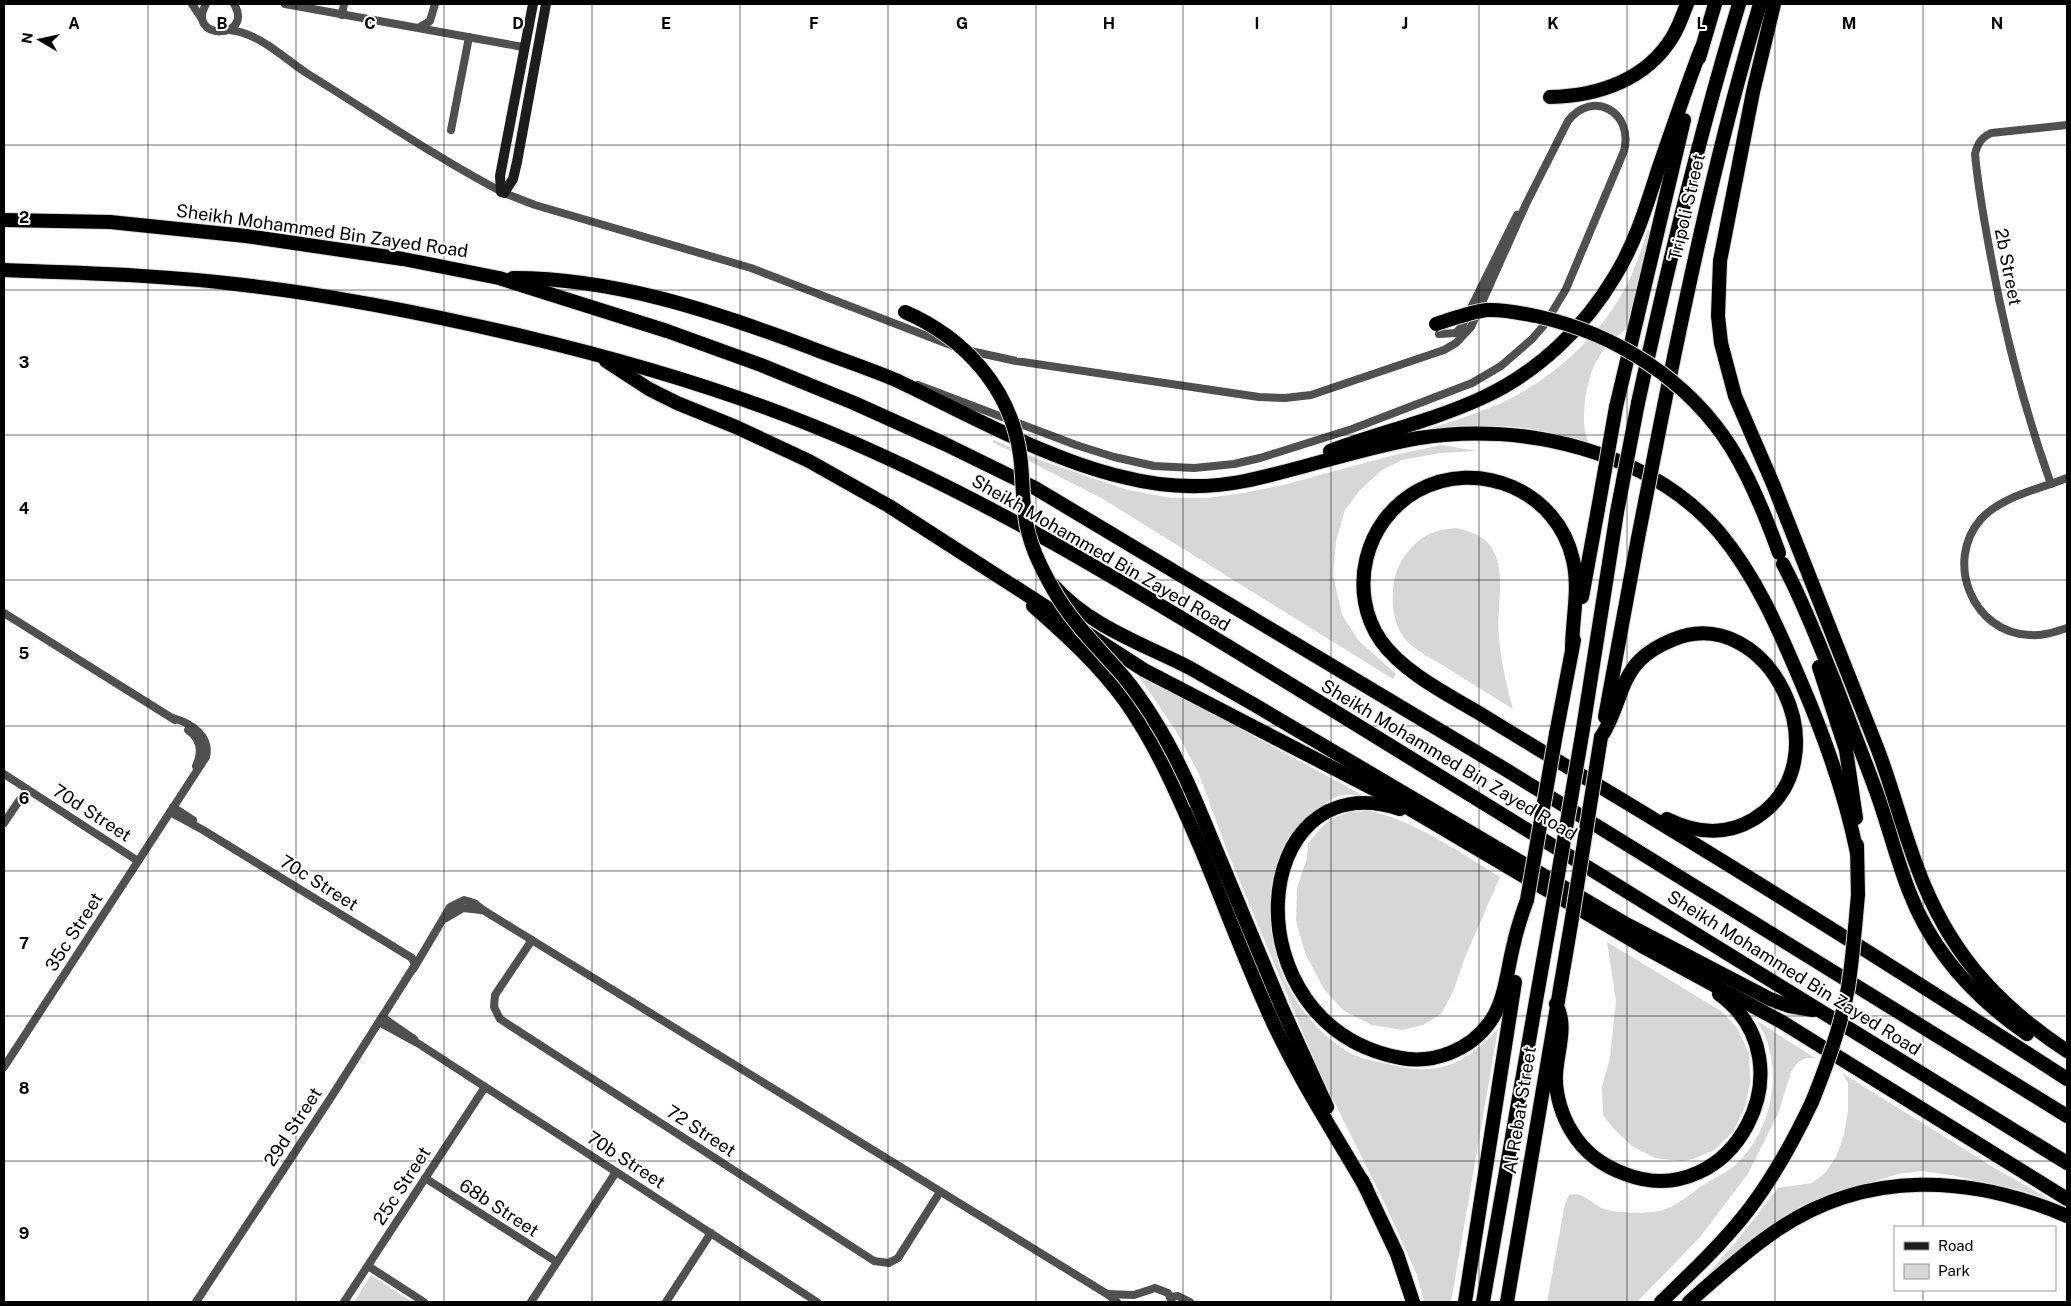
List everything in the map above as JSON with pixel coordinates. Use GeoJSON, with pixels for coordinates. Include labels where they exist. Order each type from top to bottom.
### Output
{"type":"FeatureCollection","features":[{"type":"Feature","properties":{"kind":"highway"},"geometry":{"type":"LineString","coordinates":[[1550,97],[1590,94],[1628,79],[1654,60],[1665,48],[1673,36],[1687,4]]}},
{"type":"Feature","properties":{"kind":"highway"},"geometry":{"type":"LineString","coordinates":[[1288,469],[1346,445],[1455,409],[1484,397],[1531,368],[1562,343],[1604,293],[1616,275],[1634,239],[1715,4]]}},
{"type":"Feature","properties":{"kind":"highway","name":"Tripoli Street"},"geometry":{"type":"LineString","coordinates":[[1582,735],[1617,512],[1638,403],[1671,252],[1718,72],[1739,4]]}},
{"type":"Feature","properties":{"kind":"highway","name":"Tripoli Street"},"geometry":{"type":"LineString","coordinates":[[1601,737],[1661,421],[1703,220],[1740,71],[1760,4]]}},
{"type":"Feature","properties":{"kind":"highway"},"geometry":{"type":"LineString","coordinates":[[1774,4],[1753,92],[1720,261],[1718,316],[1727,370],[1735,396],[1773,484],[1878,750],[1924,886],[1952,938],[1982,981],[2022,1019],[2067,1051]]}},
{"type":"Feature","properties":{"kind":"highway"},"geometry":{"type":"LineString","coordinates":[[1465,1302],[1527,900],[1616,407],[1701,49]]}},
{"type":"Feature","properties":{"kind":"highway","name":"Sheikh Mohammed Bin Zayed Road"},"geometry":{"type":"LineString","coordinates":[[4,220],[110,222],[246,236],[403,259],[499,278],[667,331],[761,365],[862,406],[1035,488],[1508,771],[2067,1116]]}},
{"type":"Feature","properties":{"kind":"highway","name":"Sheikh Mohammed Bin Zayed Road"},"geometry":{"type":"LineString","coordinates":[[4,270],[176,278],[303,293],[398,308],[595,353],[704,386],[810,425],[914,470],[1015,521],[1150,600],[1430,770],[2067,1163]]}},
{"type":"Feature","properties":{"kind":"highway"},"geometry":{"type":"LineString","coordinates":[[499,278],[540,278],[582,282],[664,300],[738,321],[894,380],[1060,457],[1124,478],[1157,484],[1209,485],[1243,481],[1422,438],[1469,434],[1506,434],[1551,441],[1592,451],[1636,470],[1674,492],[1697,510],[1738,557],[1757,588],[1792,660],[1817,720],[1843,794],[1857,853]]}},
{"type":"Feature","properties":{"kind":"highway"},"geometry":{"type":"LineString","coordinates":[[1437,327],[1479,312],[1504,310],[1554,320],[1601,337],[1655,367],[1682,389],[1708,417],[1732,448],[1750,482],[1781,558],[1809,618],[1876,792],[1909,892],[1921,919],[1937,946],[1972,991],[2002,1016],[2067,1061]]}},
{"type":"Feature","properties":{"kind":"highway"},"geometry":{"type":"LineString","coordinates":[[905,312],[934,326],[959,344],[982,367],[999,394],[1012,423],[1018,446],[1027,530],[1035,554],[1046,577],[1071,618],[1124,678],[1153,717],[1177,759],[1282,1008],[1397,1254],[1413,1302]]}},
{"type":"Feature","properties":{"kind":"highway"},"geometry":{"type":"LineString","coordinates":[[595,353],[649,389],[677,403],[736,427],[809,462],[889,506],[1144,670],[1393,799],[1642,946],[1726,998],[1746,1021],[1755,1041],[1760,1064],[1760,1091],[1753,1116],[1744,1133],[1731,1149],[1711,1165],[1681,1177],[1650,1180],[1618,1172],[1597,1160],[1573,1133],[1559,1100],[1556,1077],[1562,1022],[1556,1004]]}},
{"type":"Feature","properties":{"kind":"highway"},"geometry":{"type":"LineString","coordinates":[[1572,649],[1576,578],[1570,547],[1564,533],[1545,508],[1520,490],[1501,482],[1480,477],[1466,477],[1439,482],[1420,490],[1402,501],[1376,533],[1366,560],[1363,588],[1370,621],[1388,650],[1404,665],[1445,693],[1638,809],[1896,969],[2067,1079]]}},
{"type":"Feature","properties":{"kind":"highway"},"geometry":{"type":"LineString","coordinates":[[1661,1302],[1706,1257],[1749,1209],[1784,1158],[1812,1102],[1826,1065],[1841,1018],[1852,959],[1858,895],[1857,853],[1854,801],[1846,750],[1781,558]]}},
{"type":"Feature","properties":{"kind":"highway"},"geometry":{"type":"LineString","coordinates":[[994,573],[1058,628],[1093,662],[1120,693],[1140,722],[1181,802],[1283,1044],[1297,1072],[1366,1188]]}},
{"type":"Feature","properties":{"kind":"highway"},"geometry":{"type":"LineString","coordinates":[[1046,577],[1069,600],[1095,620],[1192,669],[1626,924],[1770,999],[1794,1007],[1819,1010]]}},
{"type":"Feature","properties":{"kind":"highway"},"geometry":{"type":"LineString","coordinates":[[1601,737],[1611,720],[1622,689],[1632,669],[1647,653],[1679,637],[1697,634],[1714,636],[1743,646],[1767,667],[1786,694],[1796,727],[1794,762],[1788,780],[1779,795],[1759,816],[1733,828],[1702,830],[1682,826],[1654,812],[1638,809]]}},
{"type":"Feature","properties":{"kind":"highway","name":"Al Rebat Street"},"geometry":{"type":"LineString","coordinates":[[1483,1302],[1582,735]]}},
{"type":"Feature","properties":{"kind":"highway","name":"Al Rebat Street"},"geometry":{"type":"LineString","coordinates":[[1507,1302],[1601,737]]}},
{"type":"Feature","properties":{"kind":"highway"},"geometry":{"type":"LineString","coordinates":[[1431,821],[1407,811],[1381,804],[1350,803],[1328,810],[1319,816],[1302,832],[1291,850],[1279,891],[1280,940],[1287,964],[1297,986],[1311,1006],[1328,1024],[1354,1043],[1369,1050],[1406,1059],[1435,1058],[1450,1054],[1469,1044],[1484,1030],[1499,1005],[1517,928],[1527,900]]}},
{"type":"Feature","properties":{"kind":"highway"},"geometry":{"type":"LineString","coordinates":[[1642,946],[1782,1022],[2067,1199]]}},
{"type":"Feature","properties":{"kind":"highway"},"geometry":{"type":"LineString","coordinates":[[1689,1302],[1761,1241],[1785,1225],[1828,1203],[1865,1191],[1922,1184],[1962,1186],[2013,1196],[2067,1216]]}},
{"type":"Feature","properties":{"kind":"street"},"geometry":{"type":"LineString","coordinates":[[192,4],[212,31],[222,32],[229,30],[243,32],[256,38],[306,72],[503,193],[534,205],[751,268],[964,350],[1016,361],[1272,398],[1298,397],[1323,392],[1444,350],[1456,343],[1471,327],[1548,157],[1572,116],[1582,109],[1596,106],[1608,108],[1618,116],[1626,132],[1624,151],[1575,271],[1560,301],[1545,324],[1517,353],[1487,375],[1456,390],[1352,429],[1260,458],[1214,467],[1174,468],[1134,462],[1048,435],[936,390],[894,380]]}},
{"type":"Feature","properties":{"kind":"street"},"geometry":{"type":"LineString","coordinates":[[202,19],[203,9],[206,4]]}},
{"type":"Feature","properties":{"kind":"street"},"geometry":{"type":"LineString","coordinates":[[285,4],[523,47]]}},
{"type":"Feature","properties":{"kind":"street"},"geometry":{"type":"LineString","coordinates":[[342,15],[344,4]]}},
{"type":"Feature","properties":{"kind":"street"},"geometry":{"type":"LineString","coordinates":[[418,28],[430,21],[435,4]]}},
{"type":"Feature","properties":{"kind":"street"},"geometry":{"type":"LineString","coordinates":[[503,193],[500,176],[532,4]]}},
{"type":"Feature","properties":{"kind":"street"},"geometry":{"type":"LineString","coordinates":[[534,63],[530,58],[529,52],[538,4]]}},
{"type":"Feature","properties":{"kind":"street"},"geometry":{"type":"LineString","coordinates":[[503,193],[513,179],[517,162],[546,4]]}},
{"type":"Feature","properties":{"kind":"street"},"geometry":{"type":"LineString","coordinates":[[229,30],[237,20],[236,6]]}},
{"type":"Feature","properties":{"kind":"street"},"geometry":{"type":"LineString","coordinates":[[451,130],[469,37]]}},
{"type":"Feature","properties":{"kind":"street","name":"2b Street"},"geometry":{"type":"LineString","coordinates":[[2051,484],[2028,420],[2009,347],[1985,226],[1976,154],[1978,143],[1984,136],[1991,133],[2067,125]]}},
{"type":"Feature","properties":{"kind":"street"},"geometry":{"type":"LineString","coordinates":[[1437,327],[1452,334],[1460,330],[1513,222],[1526,204]]}},
{"type":"Feature","properties":{"kind":"street"},"geometry":{"type":"LineString","coordinates":[[2067,478],[2010,499],[1995,507],[1982,518],[1972,533],[1966,549],[1964,566],[1966,584],[1973,600],[1983,614],[1996,625],[2012,632],[2029,636],[2047,634],[2067,628]]}},
{"type":"Feature","properties":{"kind":"street","name":"35c Street"},"geometry":{"type":"LineString","coordinates":[[4,613],[173,718],[182,721],[198,732],[205,740],[207,751],[206,757],[172,810],[4,1067]]}},
{"type":"Feature","properties":{"kind":"street","name":"70d Street"},"geometry":{"type":"LineString","coordinates":[[4,774],[138,861]]}},
{"type":"Feature","properties":{"kind":"street"},"geometry":{"type":"LineString","coordinates":[[4,823],[27,789]]}},
{"type":"Feature","properties":{"kind":"street","name":"70c Street"},"geometry":{"type":"LineString","coordinates":[[172,810],[412,958],[414,966]]}},
{"type":"Feature","properties":{"kind":"street","name":"29d Street"},"geometry":{"type":"LineString","coordinates":[[196,1302],[381,1020],[445,918],[463,908],[483,910],[532,940]]}},
{"type":"Feature","properties":{"kind":"street"},"geometry":{"type":"LineString","coordinates":[[532,940],[1107,1294],[1117,1302]]}},
{"type":"Feature","properties":{"kind":"street","name":"72 Street"},"geometry":{"type":"LineString","coordinates":[[532,940],[496,995],[494,1007],[500,1019],[874,1261],[889,1263],[898,1258],[940,1192]]}},
{"type":"Feature","properties":{"kind":"street","name":"70b Street"},"geometry":{"type":"LineString","coordinates":[[381,1020],[817,1302]]}},
{"type":"Feature","properties":{"kind":"street","name":"25c Street"},"geometry":{"type":"LineString","coordinates":[[344,1302],[485,1087]]}},
{"type":"Feature","properties":{"kind":"street"},"geometry":{"type":"LineString","coordinates":[[531,1302],[616,1172]]}},
{"type":"Feature","properties":{"kind":"street","name":"68b Street"},"geometry":{"type":"LineString","coordinates":[[425,1178],[557,1262]]}},
{"type":"Feature","properties":{"kind":"street"},"geometry":{"type":"LineString","coordinates":[[666,1302],[711,1234]]}},
{"type":"Feature","properties":{"kind":"street"},"geometry":{"type":"LineString","coordinates":[[368,1266],[424,1302]]}},
{"type":"Feature","properties":{"kind":"street"},"geometry":{"type":"LineString","coordinates":[[1107,1294],[1134,1295],[1155,1288],[1164,1290],[1171,1299],[1178,1296],[1190,1302]]}},
{"type":"Feature","properties":{"kind":"green space"},"geometry":{"type":"Polygon","coordinates":[[[1648,230],[1654,231],[1625,330],[1601,354],[1589,380],[1584,420],[1587,440],[1594,449],[1539,430],[1518,427],[1478,426],[1425,430],[1508,400],[1529,388],[1567,360],[1600,326],[1614,307],[1626,287],[1648,230]]]}},
{"type":"Feature","properties":{"kind":"green space"},"geometry":{"type":"Polygon","coordinates":[[[994,440],[1045,462],[1128,490],[1171,498],[1206,498],[1244,493],[1287,484],[1394,455],[1442,445],[1477,451],[1440,453],[1402,460],[1382,470],[1360,490],[1345,510],[1336,541],[1333,575],[1342,615],[1358,640],[1396,674],[1393,679],[1103,499],[992,442],[994,440]]]}},
{"type":"Feature","properties":{"kind":"green space"},"geometry":{"type":"Polygon","coordinates":[[[1456,528],[1483,538],[1491,547],[1498,562],[1500,583],[1498,627],[1504,673],[1513,709],[1414,648],[1400,632],[1396,622],[1393,589],[1402,560],[1413,546],[1425,536],[1456,528]]]}},
{"type":"Feature","properties":{"kind":"green space"},"geometry":{"type":"Polygon","coordinates":[[[1136,672],[1362,795],[1344,795],[1332,799],[1311,815],[1298,829],[1280,860],[1271,895],[1272,932],[1279,965],[1285,980],[1300,1007],[1332,1041],[1354,1055],[1371,1060],[1406,1068],[1436,1068],[1461,1060],[1485,1042],[1498,1029],[1451,1302],[1424,1302],[1417,1275],[1385,1204],[1318,1069],[1228,853],[1199,774],[1176,731],[1136,672]]]}},
{"type":"Feature","properties":{"kind":"green space"},"geometry":{"type":"Polygon","coordinates":[[[1371,811],[1388,816],[1422,831],[1454,848],[1500,877],[1465,957],[1453,992],[1441,1014],[1423,1025],[1402,1030],[1372,1025],[1343,1010],[1324,989],[1305,953],[1296,920],[1297,888],[1307,858],[1308,844],[1331,819],[1349,812],[1371,811]]]}},
{"type":"Feature","properties":{"kind":"green space"},"geometry":{"type":"Polygon","coordinates":[[[1607,942],[1721,1011],[1737,1028],[1749,1053],[1750,1082],[1746,1104],[1734,1131],[1714,1150],[1693,1159],[1681,1161],[1655,1158],[1632,1146],[1614,1129],[1603,1115],[1602,1087],[1610,1058],[1616,1001],[1607,942]]]}},
{"type":"Feature","properties":{"kind":"green space"},"geometry":{"type":"Polygon","coordinates":[[[1757,1021],[1815,1058],[1806,1058],[1798,1062],[1791,1072],[1778,1114],[1747,1175],[1700,1237],[1637,1302],[1547,1302],[1565,1204],[1569,1195],[1580,1195],[1607,1210],[1633,1213],[1660,1211],[1678,1203],[1734,1166],[1755,1141],[1763,1126],[1768,1110],[1773,1077],[1772,1060],[1767,1041],[1757,1021]]]}},
{"type":"Feature","properties":{"kind":"green space"},"geometry":{"type":"Polygon","coordinates":[[[1842,1073],[1996,1169],[2053,1201],[2016,1189],[1950,1175],[1923,1171],[1897,1174],[1803,1205],[1774,1224],[1690,1294],[1736,1242],[1778,1188],[1812,1183],[1825,1173],[1836,1157],[1844,1135],[1848,1111],[1848,1083],[1842,1073]]]}},
{"type":"Feature","properties":{"kind":"green space"},"geometry":{"type":"Polygon","coordinates":[[[371,1275],[412,1302],[354,1302],[371,1275]]]}}]}
